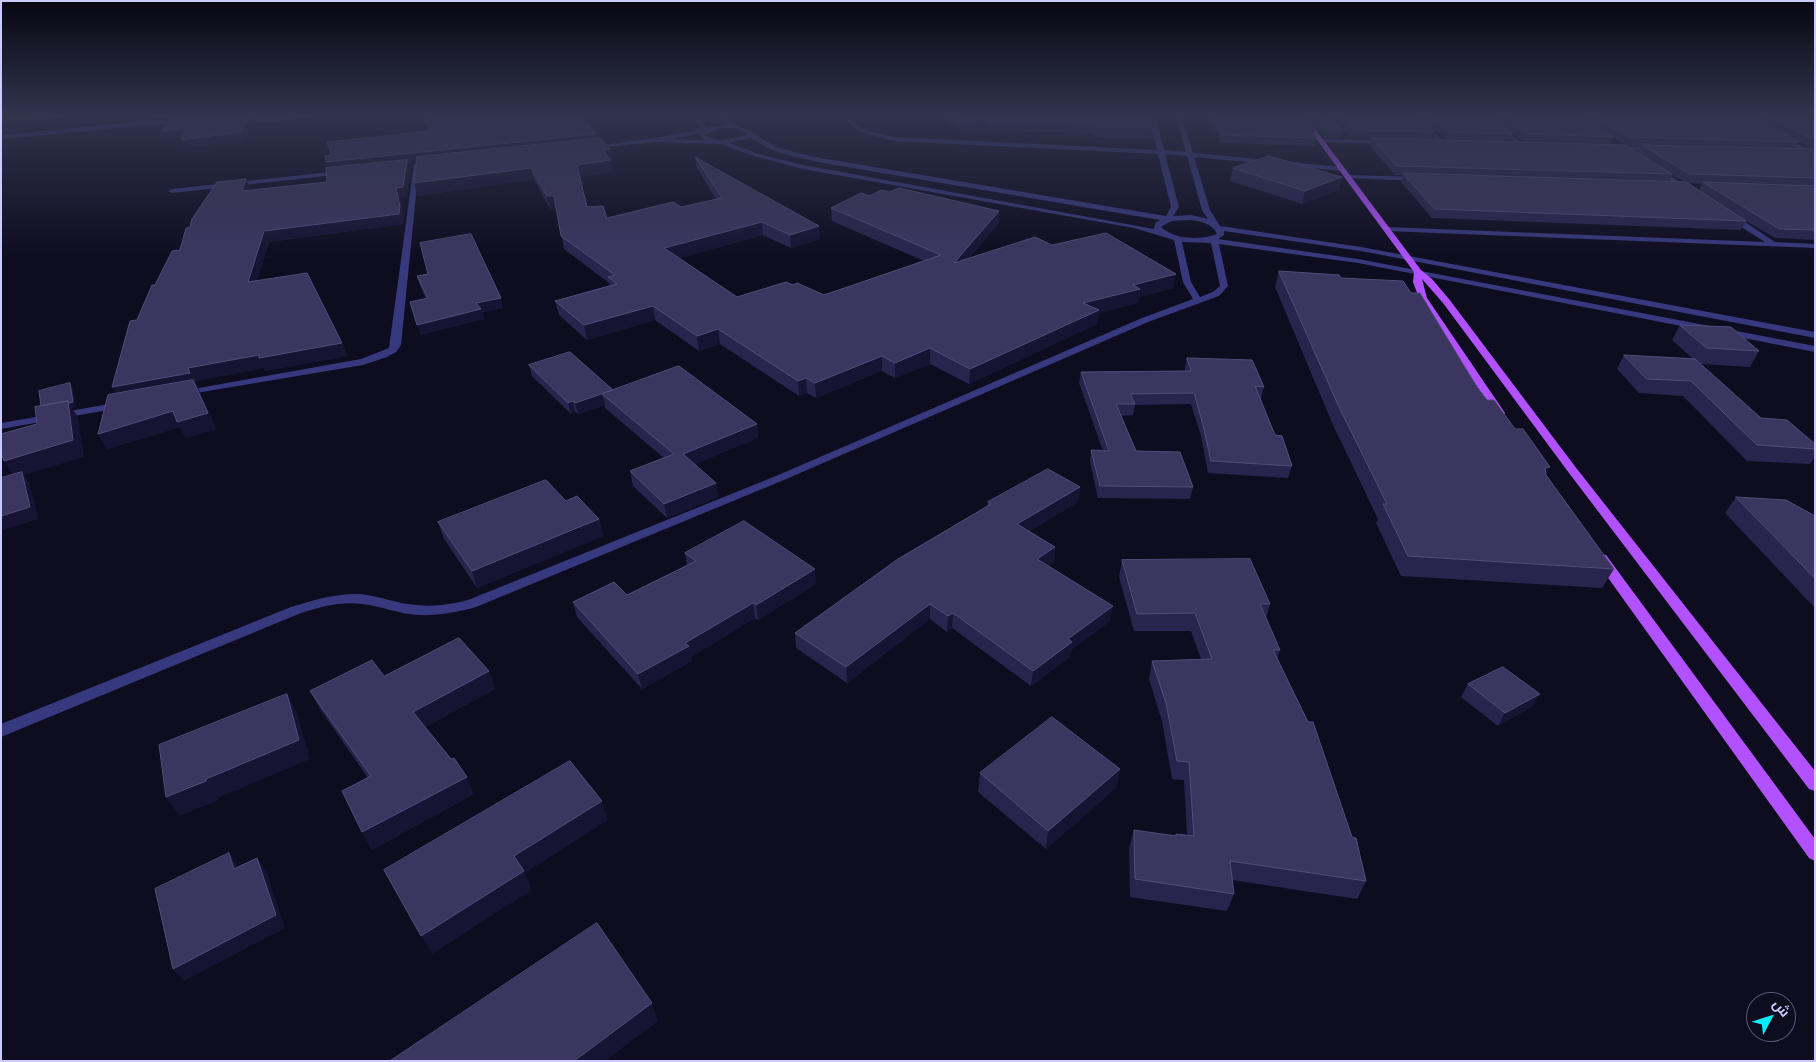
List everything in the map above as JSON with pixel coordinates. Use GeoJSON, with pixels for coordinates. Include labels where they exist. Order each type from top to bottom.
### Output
{"type":"FeatureCollection","features":[{"type":"Feature","properties":{"kind":"main road"},"geometry":{"type":"LineString","coordinates":[[1339,164],[1418,272],[1446,300],[1573,471],[1815,784]]}},
{"type":"Feature","properties":{"kind":"main road"},"geometry":{"type":"LineString","coordinates":[[1418,272],[1417,282],[1424,298],[1508,426]]}},
{"type":"Feature","properties":{"kind":"main road"},"geometry":{"type":"LineString","coordinates":[[1593,546],[1815,854]]}},
{"type":"Feature","properties":{"kind":"street"},"geometry":{"type":"LineString","coordinates":[[790,164],[1134,226],[1178,239],[1239,243],[1358,261],[1815,349]]}},
{"type":"Feature","properties":{"kind":"street"},"geometry":{"type":"LineString","coordinates":[[839,164],[1168,219],[1193,218],[1218,226],[1361,249],[1815,336]]}},
{"type":"Feature","properties":{"kind":"street"},"geometry":{"type":"LineString","coordinates":[[1163,234],[1158,229],[1158,225],[1168,219],[1175,207],[1164,164]]}},
{"type":"Feature","properties":{"kind":"street"},"geometry":{"type":"LineString","coordinates":[[1192,164],[1206,210],[1222,232],[1212,240]]}},
{"type":"Feature","properties":{"kind":"street"},"geometry":{"type":"LineString","coordinates":[[1284,164],[1343,169]]}},
{"type":"Feature","properties":{"kind":"street"},"geometry":{"type":"LineString","coordinates":[[168,397],[363,362],[393,350],[396,345],[416,165]]}},
{"type":"Feature","properties":{"kind":"street"},"geometry":{"type":"LineString","coordinates":[[1649,165],[1699,197]]}},
{"type":"Feature","properties":{"kind":"street"},"geometry":{"type":"LineString","coordinates":[[172,191],[348,173]]}},
{"type":"Feature","properties":{"kind":"street"},"geometry":{"type":"LineString","coordinates":[[1348,177],[1427,180]]}},
{"type":"Feature","properties":{"kind":"street"},"geometry":{"type":"LineString","coordinates":[[1663,186],[1692,187]]}},
{"type":"Feature","properties":{"kind":"street"},"geometry":{"type":"LineString","coordinates":[[1724,213],[1774,244]]}},
{"type":"Feature","properties":{"kind":"street"},"geometry":{"type":"LineString","coordinates":[[1386,229],[1815,246]]}},
{"type":"Feature","properties":{"kind":"street"},"geometry":{"type":"LineString","coordinates":[[1178,239],[1187,282],[1198,300]]}},
{"type":"Feature","properties":{"kind":"street"},"geometry":{"type":"LineString","coordinates":[[1,731],[296,610],[319,603],[341,599],[361,599],[403,608],[427,610],[453,608],[471,604],[780,478],[1135,324],[1216,294],[1224,286],[1212,240]]}},
{"type":"Feature","properties":{"kind":"street"},"geometry":{"type":"LineString","coordinates":[[1,426],[128,404]]}},
{"type":"Feature","properties":{"kind":"building"},"geometry":{"type":"Polygon","coordinates":[[[371,164],[406,164],[403,187],[396,188],[400,206],[399,214],[264,231],[248,282],[307,273],[342,343],[259,358],[259,355],[188,368],[190,373],[112,387],[130,321],[137,320],[152,285],[155,285],[172,251],[180,250],[186,228],[190,227],[192,219],[217,182],[246,179],[242,191],[327,182],[326,168],[371,164]]]}},
{"type":"Feature","properties":{"kind":"building"},"geometry":{"type":"Polygon","coordinates":[[[416,164],[587,164],[577,165],[587,207],[603,206],[607,218],[673,202],[681,207],[722,198],[699,164],[707,164],[819,226],[790,235],[762,222],[664,248],[737,297],[786,282],[793,285],[797,283],[824,295],[941,255],[831,208],[861,193],[870,196],[881,190],[890,192],[899,188],[999,211],[954,263],[1035,237],[1052,245],[1106,233],[1176,274],[1133,285],[1140,289],[1083,303],[1099,310],[970,369],[930,348],[895,363],[882,356],[815,383],[806,378],[798,381],[718,329],[697,336],[653,306],[584,325],[555,301],[617,284],[608,277],[615,275],[561,236],[554,196],[547,196],[531,168],[414,183],[416,164]]]}},
{"type":"Feature","properties":{"kind":"building"},"geometry":{"type":"Polygon","coordinates":[[[1246,164],[1295,164],[1342,177],[1305,191],[1233,168],[1246,164]]]}},
{"type":"Feature","properties":{"kind":"building"},"geometry":{"type":"Polygon","coordinates":[[[1395,164],[1655,164],[1672,174],[1397,166],[1395,164]]]}},
{"type":"Feature","properties":{"kind":"building"},"geometry":{"type":"Polygon","coordinates":[[[1673,164],[1815,164],[1815,178],[1690,174],[1673,164]]]}},
{"type":"Feature","properties":{"kind":"building"},"geometry":{"type":"Polygon","coordinates":[[[1403,173],[1686,182],[1746,221],[1435,209],[1403,173]]]}},
{"type":"Feature","properties":{"kind":"building"},"geometry":{"type":"Polygon","coordinates":[[[1703,182],[1815,186],[1815,230],[1780,229],[1703,182]]]}},
{"type":"Feature","properties":{"kind":"building"},"geometry":{"type":"Polygon","coordinates":[[[471,234],[501,298],[476,303],[481,309],[417,325],[410,302],[428,298],[417,276],[428,274],[420,243],[471,234]]]}},
{"type":"Feature","properties":{"kind":"building"},"geometry":{"type":"Polygon","coordinates":[[[1279,271],[1339,275],[1341,278],[1403,281],[1411,293],[1420,293],[1477,387],[1487,400],[1494,400],[1515,429],[1523,429],[1550,467],[1545,468],[1546,475],[1614,569],[1408,556],[1383,504],[1387,504],[1339,407],[1279,271]]]}},
{"type":"Feature","properties":{"kind":"building"},"geometry":{"type":"Polygon","coordinates":[[[1680,325],[1731,327],[1759,351],[1707,348],[1680,325]]]}},
{"type":"Feature","properties":{"kind":"building"},"geometry":{"type":"Polygon","coordinates":[[[570,352],[613,390],[575,403],[573,401],[568,403],[529,365],[570,352]]]}},
{"type":"Feature","properties":{"kind":"building"},"geometry":{"type":"Polygon","coordinates":[[[1624,355],[1695,359],[1761,418],[1787,420],[1815,444],[1815,449],[1757,445],[1691,381],[1647,379],[1624,355]]]}},
{"type":"Feature","properties":{"kind":"building"},"geometry":{"type":"Polygon","coordinates":[[[1187,358],[1252,360],[1264,387],[1255,386],[1275,435],[1282,436],[1292,466],[1211,461],[1194,393],[1130,394],[1135,404],[1116,404],[1136,451],[1180,452],[1193,487],[1100,486],[1091,450],[1109,451],[1081,372],[1191,371],[1187,358]]]}},
{"type":"Feature","properties":{"kind":"building"},"geometry":{"type":"Polygon","coordinates":[[[679,366],[757,424],[683,454],[716,483],[664,504],[630,471],[674,454],[602,394],[679,366]]]}},
{"type":"Feature","properties":{"kind":"building"},"geometry":{"type":"Polygon","coordinates":[[[193,380],[208,413],[177,422],[173,411],[98,434],[108,395],[193,380]]]}},
{"type":"Feature","properties":{"kind":"building"},"geometry":{"type":"Polygon","coordinates":[[[70,383],[73,402],[69,403],[68,401],[41,406],[39,391],[70,383]]]}},
{"type":"Feature","properties":{"kind":"building"},"geometry":{"type":"Polygon","coordinates":[[[68,401],[73,440],[4,461],[1,452],[1,434],[37,424],[35,407],[68,401]]]}},
{"type":"Feature","properties":{"kind":"building"},"geometry":{"type":"Polygon","coordinates":[[[1048,469],[1080,487],[1017,524],[1055,547],[1037,559],[1113,606],[1068,639],[1072,642],[1033,671],[953,613],[948,616],[930,604],[846,667],[795,633],[898,559],[991,504],[988,502],[1048,469]]]}},
{"type":"Feature","properties":{"kind":"building"},"geometry":{"type":"Polygon","coordinates":[[[22,472],[30,507],[1,516],[1,478],[22,472]]]}},
{"type":"Feature","properties":{"kind":"building"},"geometry":{"type":"Polygon","coordinates":[[[546,480],[566,501],[577,496],[599,519],[472,571],[438,522],[546,480]]]}},
{"type":"Feature","properties":{"kind":"building"},"geometry":{"type":"Polygon","coordinates":[[[1736,497],[1786,500],[1815,516],[1815,578],[1736,497]]]}},
{"type":"Feature","properties":{"kind":"building"},"geometry":{"type":"Polygon","coordinates":[[[744,521],[815,569],[756,605],[753,603],[685,643],[689,646],[638,674],[573,602],[614,582],[627,595],[696,561],[685,553],[744,521]]]}},
{"type":"Feature","properties":{"kind":"building"},"geometry":{"type":"Polygon","coordinates":[[[1250,559],[1270,604],[1260,604],[1280,650],[1273,650],[1308,722],[1313,722],[1352,837],[1356,838],[1366,881],[1230,861],[1234,894],[1135,879],[1134,830],[1176,836],[1176,834],[1194,836],[1189,762],[1177,761],[1166,703],[1152,661],[1212,659],[1195,613],[1137,614],[1122,560],[1250,559]]]}},
{"type":"Feature","properties":{"kind":"building"},"geometry":{"type":"Polygon","coordinates":[[[459,638],[489,671],[413,712],[451,759],[454,758],[467,777],[362,832],[342,791],[371,776],[310,691],[372,660],[384,676],[459,638]]]}},
{"type":"Feature","properties":{"kind":"building"},"geometry":{"type":"Polygon","coordinates":[[[1503,667],[1540,694],[1505,713],[1468,684],[1503,667]]]}},
{"type":"Feature","properties":{"kind":"building"},"geometry":{"type":"Polygon","coordinates":[[[287,694],[299,740],[166,797],[159,745],[287,694]]]}},
{"type":"Feature","properties":{"kind":"building"},"geometry":{"type":"Polygon","coordinates":[[[1052,717],[1120,769],[1048,831],[980,773],[1052,717]]]}},
{"type":"Feature","properties":{"kind":"building"},"geometry":{"type":"Polygon","coordinates":[[[570,761],[602,801],[514,856],[524,871],[421,936],[384,870],[570,761]]]}},
{"type":"Feature","properties":{"kind":"building"},"geometry":{"type":"Polygon","coordinates":[[[229,853],[234,869],[257,858],[276,915],[173,969],[155,889],[229,853]]]}},
{"type":"Feature","properties":{"kind":"building"},"geometry":{"type":"Polygon","coordinates":[[[597,923],[652,1003],[574,1061],[390,1061],[597,923]]]}}]}
